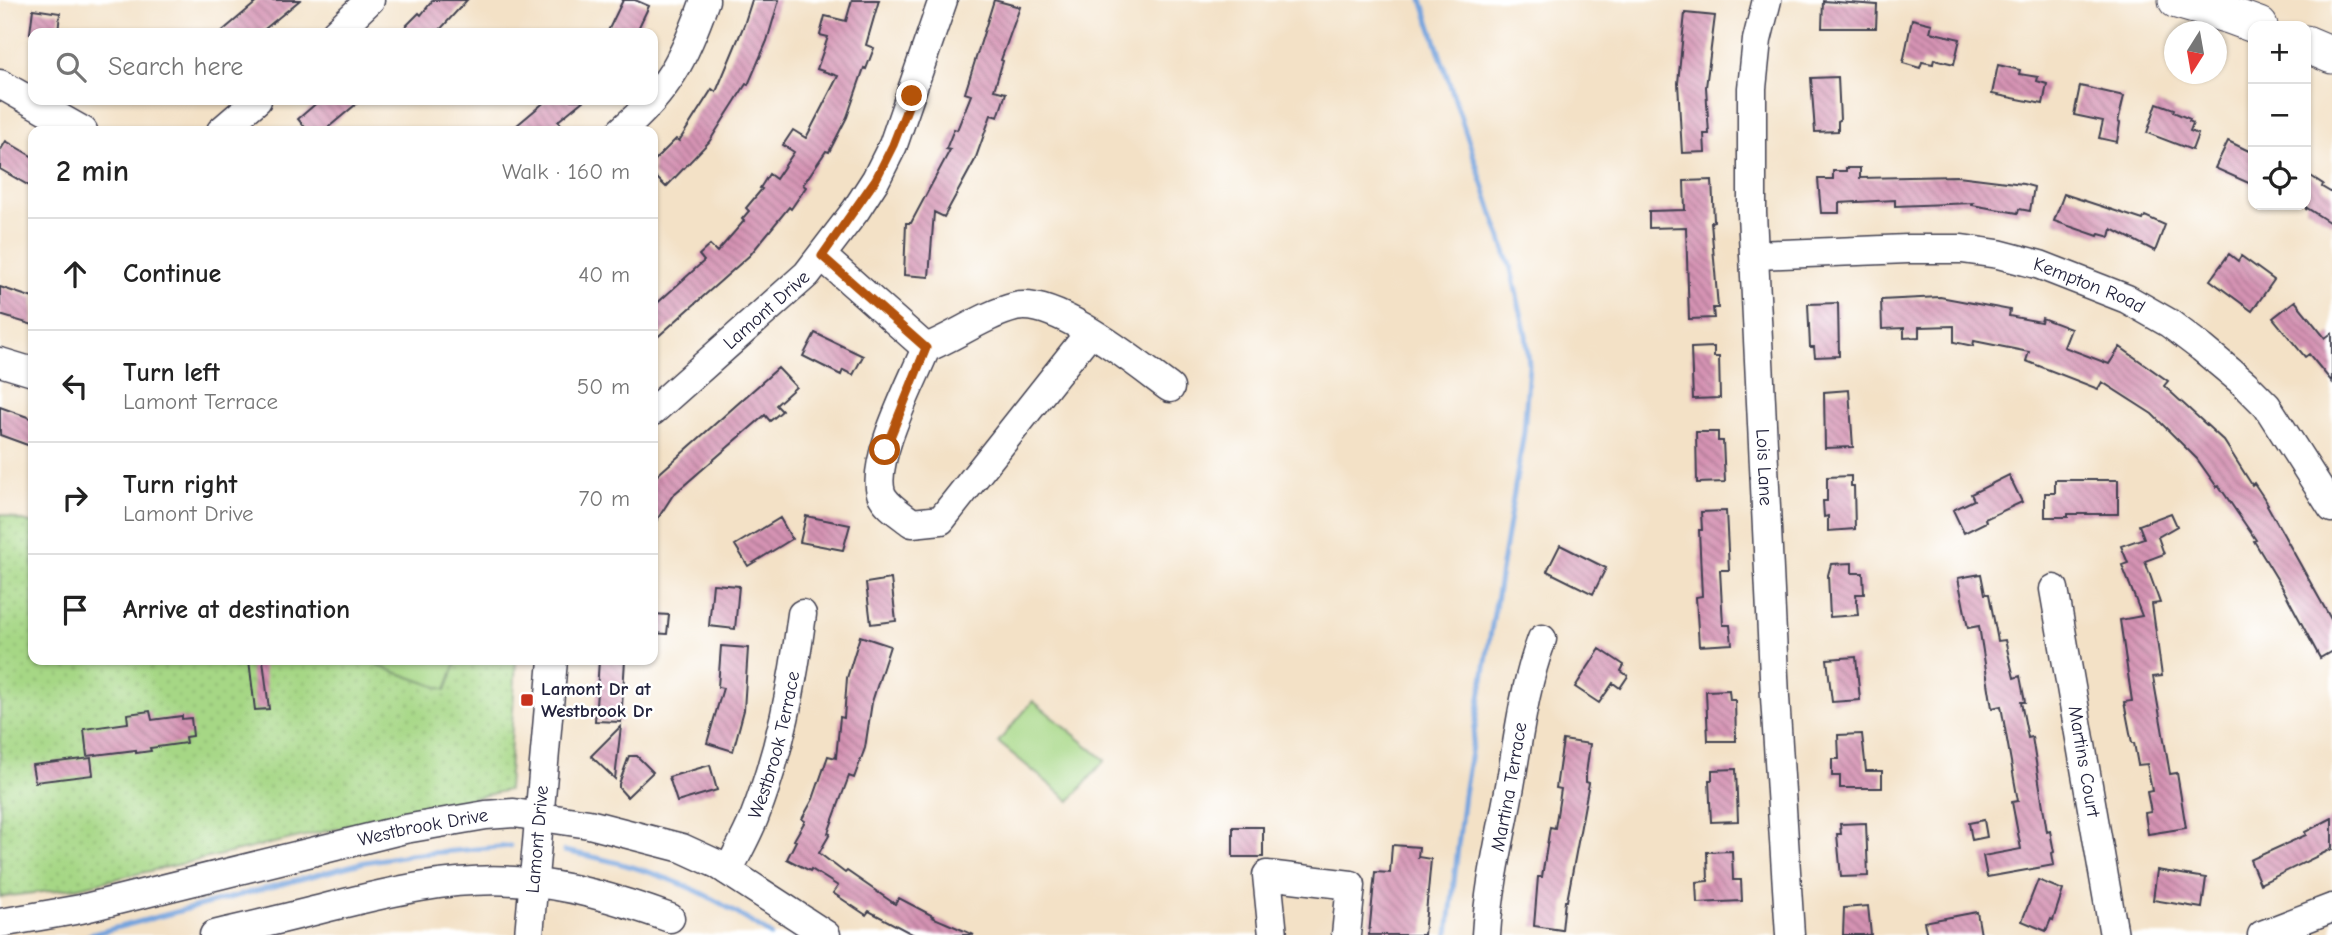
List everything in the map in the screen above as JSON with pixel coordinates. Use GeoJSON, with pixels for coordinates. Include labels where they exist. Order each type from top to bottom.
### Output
{"type":"FeatureCollection","features":[{"type":"Feature","properties":{"kind":"main road"},"geometry":{"type":"LineString","coordinates":[[2177,0],[2248,22]]}},
{"type":"Feature","properties":{"kind":"main road"},"geometry":{"type":"LineString","coordinates":[[2311,46],[2332,55]]}},
{"type":"Feature","properties":{"kind":"street"},"geometry":{"type":"LineString","coordinates":[[340,28],[370,0]]}},
{"type":"Feature","properties":{"kind":"street"},"geometry":{"type":"LineString","coordinates":[[658,94],[675,72],[705,0]]}},
{"type":"Feature","properties":{"kind":"street","name":"Lamont Drive"},"geometry":{"type":"LineString","coordinates":[[658,407],[795,286],[822,256],[876,179],[893,145],[943,0]]}},
{"type":"Feature","properties":{"kind":"street","name":"Lois Lane"},"geometry":{"type":"LineString","coordinates":[[1767,0],[1757,40],[1752,88],[1752,213],[1775,697],[1790,935]]}},
{"type":"Feature","properties":{"kind":"street"},"geometry":{"type":"LineString","coordinates":[[0,84],[28,100]]}},
{"type":"Feature","properties":{"kind":"street"},"geometry":{"type":"LineString","coordinates":[[37,105],[74,126]]}},
{"type":"Feature","properties":{"kind":"street"},"geometry":{"type":"LineString","coordinates":[[227,126],[251,105]]}},
{"type":"Feature","properties":{"kind":"street"},"geometry":{"type":"LineString","coordinates":[[626,126],[647,105]]}},
{"type":"Feature","properties":{"kind":"street","name":"Kempton Road"},"geometry":{"type":"LineString","coordinates":[[1755,255],[1962,249],[1998,254],[2040,265],[2127,299],[2169,323],[2202,348],[2267,406],[2332,508]]}},
{"type":"Feature","properties":{"kind":"street"},"geometry":{"type":"LineString","coordinates":[[822,256],[926,348]]}},
{"type":"Feature","properties":{"kind":"street"},"geometry":{"type":"LineString","coordinates":[[1090,332],[941,520],[912,523],[881,495],[879,478],[890,434],[926,348],[1017,306],[1051,311],[1090,332],[1170,388]]}},
{"type":"Feature","properties":{"kind":"street"},"geometry":{"type":"LineString","coordinates":[[0,362],[28,370]]}},
{"type":"Feature","properties":{"kind":"street","name":"Martins Court"},"geometry":{"type":"LineString","coordinates":[[2054,589],[2114,935]]}},
{"type":"Feature","properties":{"kind":"street","name":"Westbrook Terrace"},"geometry":{"type":"LineString","coordinates":[[728,871],[754,819],[780,737],[794,674],[802,614]]}},
{"type":"Feature","properties":{"kind":"street","name":"Martina Terrace"},"geometry":{"type":"LineString","coordinates":[[1486,935],[1490,883],[1510,785],[1522,702],[1530,669],[1542,639]]}},
{"type":"Feature","properties":{"kind":"street","name":"Lamont Drive"},"geometry":{"type":"LineString","coordinates":[[529,935],[553,665]]}},
{"type":"Feature","properties":{"kind":"street","name":"Westbrook Drive"},"geometry":{"type":"LineString","coordinates":[[0,923],[81,909],[405,828],[486,814],[514,814],[589,824],[682,848],[728,871],[826,935]]}},
{"type":"Feature","properties":{"kind":"street"},"geometry":{"type":"LineString","coordinates":[[1273,935],[1267,875],[1352,885],[1346,935]]}},
{"type":"Feature","properties":{"kind":"street"},"geometry":{"type":"LineString","coordinates":[[214,935],[412,888],[489,880],[535,883],[621,901],[670,918]]}},
{"type":"Feature","properties":{"kind":"street"},"geometry":{"type":"LineString","coordinates":[[2262,935],[2332,908]]}},
{"type":"Feature","properties":{"kind":"green space"},"geometry":{"type":"Polygon","coordinates":[[[0,514],[28,522],[28,665],[516,665],[508,790],[75,888],[0,897],[0,514]]]}},
{"type":"Feature","properties":{"kind":"green space"},"geometry":{"type":"Polygon","coordinates":[[[378,665],[455,665],[446,690],[378,665]]]}},
{"type":"Feature","properties":{"kind":"green space"},"geometry":{"type":"Polygon","coordinates":[[[1033,701],[1105,760],[1070,801],[998,742],[1033,701]]]}},
{"type":"Feature","properties":{"kind":"building"},"geometry":{"type":"Polygon","coordinates":[[[259,0],[300,0],[266,28],[226,28],[259,0]]]}},
{"type":"Feature","properties":{"kind":"building"},"geometry":{"type":"Polygon","coordinates":[[[433,0],[467,0],[442,28],[404,28],[419,13],[421,15],[433,0]]]}},
{"type":"Feature","properties":{"kind":"building"},"geometry":{"type":"Polygon","coordinates":[[[623,0],[635,0],[649,6],[638,28],[609,28],[623,0]]]}},
{"type":"Feature","properties":{"kind":"building"},"geometry":{"type":"Polygon","coordinates":[[[752,0],[779,0],[767,41],[748,85],[746,84],[709,142],[666,187],[658,179],[658,157],[676,139],[679,141],[712,89],[716,92],[752,0]]]}},
{"type":"Feature","properties":{"kind":"building"},"geometry":{"type":"Polygon","coordinates":[[[852,0],[879,0],[866,45],[874,48],[847,117],[829,152],[826,151],[803,185],[806,187],[791,209],[789,207],[750,255],[658,337],[658,302],[704,261],[699,255],[710,245],[717,252],[744,221],[742,219],[749,211],[746,208],[762,189],[760,188],[769,174],[776,179],[794,152],[783,145],[793,130],[806,138],[838,76],[817,69],[828,37],[820,35],[825,16],[846,21],[852,0]]]}},
{"type":"Feature","properties":{"kind":"building"},"geometry":{"type":"Polygon","coordinates":[[[994,0],[1020,7],[1001,60],[1003,61],[994,90],[1006,93],[998,117],[991,115],[975,160],[944,217],[934,212],[929,277],[904,275],[906,223],[911,223],[950,150],[946,149],[971,95],[965,93],[994,0]]]}},
{"type":"Feature","properties":{"kind":"building"},"geometry":{"type":"Polygon","coordinates":[[[1823,1],[1877,5],[1876,28],[1822,28],[1823,1]]]}},
{"type":"Feature","properties":{"kind":"building"},"geometry":{"type":"Polygon","coordinates":[[[33,9],[60,13],[58,28],[31,28],[33,9]]]}},
{"type":"Feature","properties":{"kind":"building"},"geometry":{"type":"Polygon","coordinates":[[[1685,13],[1715,16],[1706,87],[1709,134],[1704,134],[1705,152],[1682,153],[1678,83],[1685,13]]]}},
{"type":"Feature","properties":{"kind":"building"},"geometry":{"type":"Polygon","coordinates":[[[1912,19],[1932,24],[1930,32],[1960,39],[1954,64],[1934,59],[1933,64],[1922,62],[1920,68],[1903,63],[1912,19]]]}},
{"type":"Feature","properties":{"kind":"building"},"geometry":{"type":"Polygon","coordinates":[[[1998,65],[2020,70],[2019,74],[2038,77],[2037,81],[2047,84],[2043,104],[1992,94],[1998,65]]]}},
{"type":"Feature","properties":{"kind":"building"},"geometry":{"type":"Polygon","coordinates":[[[1838,77],[1838,131],[1815,132],[1811,78],[1838,77]]]}},
{"type":"Feature","properties":{"kind":"building"},"geometry":{"type":"Polygon","coordinates":[[[2080,86],[2124,96],[2117,142],[2099,138],[2103,121],[2074,115],[2080,86]]]}},
{"type":"Feature","properties":{"kind":"building"},"geometry":{"type":"Polygon","coordinates":[[[2157,103],[2174,109],[2173,112],[2193,123],[2190,131],[2198,134],[2192,150],[2147,133],[2157,103]]]}},
{"type":"Feature","properties":{"kind":"building"},"geometry":{"type":"Polygon","coordinates":[[[314,105],[355,105],[330,126],[304,126],[298,119],[314,105]]]}},
{"type":"Feature","properties":{"kind":"building"},"geometry":{"type":"Polygon","coordinates":[[[541,105],[578,105],[558,121],[561,124],[558,126],[516,126],[541,105]]]}},
{"type":"Feature","properties":{"kind":"building"},"geometry":{"type":"Polygon","coordinates":[[[6,141],[28,154],[28,185],[0,169],[0,151],[6,141]]]}},
{"type":"Feature","properties":{"kind":"building"},"geometry":{"type":"Polygon","coordinates":[[[2228,141],[2248,151],[2248,183],[2215,168],[2228,141]]]}},
{"type":"Feature","properties":{"kind":"building"},"geometry":{"type":"Polygon","coordinates":[[[1846,168],[1860,168],[1860,178],[1958,176],[2023,184],[2034,187],[2030,211],[2019,209],[2018,213],[1972,205],[1973,203],[1895,206],[1895,200],[1839,203],[1839,213],[1821,213],[1818,179],[1833,179],[1833,171],[1846,171],[1846,168]]]}},
{"type":"Feature","properties":{"kind":"building"},"geometry":{"type":"Polygon","coordinates":[[[2311,176],[2332,193],[2332,224],[2310,210],[2311,176]]]}},
{"type":"Feature","properties":{"kind":"building"},"geometry":{"type":"Polygon","coordinates":[[[1712,180],[1714,221],[1711,222],[1718,308],[1713,308],[1714,318],[1689,319],[1686,227],[1649,228],[1649,211],[1685,210],[1684,181],[1712,180]]]}},
{"type":"Feature","properties":{"kind":"building"},"geometry":{"type":"Polygon","coordinates":[[[2064,194],[2143,220],[2145,216],[2165,225],[2155,251],[2112,229],[2110,237],[2098,236],[2054,221],[2064,194]]]}},
{"type":"Feature","properties":{"kind":"building"},"geometry":{"type":"Polygon","coordinates":[[[2229,254],[2238,261],[2241,256],[2274,280],[2252,311],[2210,280],[2229,254]]]}},
{"type":"Feature","properties":{"kind":"building"},"geometry":{"type":"Polygon","coordinates":[[[0,287],[28,296],[28,323],[0,315],[0,287]]]}},
{"type":"Feature","properties":{"kind":"building"},"geometry":{"type":"Polygon","coordinates":[[[1940,297],[2010,310],[2009,316],[2041,322],[2042,318],[2071,329],[2064,347],[2109,364],[2120,347],[2168,381],[2164,386],[2224,441],[2252,485],[2254,483],[2268,504],[2332,621],[2332,651],[2320,658],[2254,541],[2256,540],[2219,486],[2217,487],[2197,459],[2152,414],[2102,382],[2098,389],[2026,361],[2029,352],[1974,341],[1973,346],[1954,342],[1954,326],[1919,327],[1919,337],[1904,338],[1904,328],[1882,329],[1881,300],[1940,297]]]}},
{"type":"Feature","properties":{"kind":"building"},"geometry":{"type":"Polygon","coordinates":[[[2295,301],[2325,338],[2332,333],[2332,382],[2309,354],[2305,357],[2273,318],[2295,301]]]}},
{"type":"Feature","properties":{"kind":"building"},"geometry":{"type":"Polygon","coordinates":[[[1838,303],[1839,356],[1815,357],[1814,347],[1810,347],[1808,304],[1838,303]]]}},
{"type":"Feature","properties":{"kind":"building"},"geometry":{"type":"Polygon","coordinates":[[[815,333],[863,356],[853,375],[843,370],[841,375],[803,356],[815,333]]]}},
{"type":"Feature","properties":{"kind":"building"},"geometry":{"type":"Polygon","coordinates":[[[1714,347],[1714,357],[1719,357],[1720,398],[1693,399],[1691,348],[1714,347]]]}},
{"type":"Feature","properties":{"kind":"building"},"geometry":{"type":"Polygon","coordinates":[[[778,368],[796,387],[776,405],[782,411],[770,421],[765,415],[673,495],[658,518],[658,475],[778,368]]]}},
{"type":"Feature","properties":{"kind":"building"},"geometry":{"type":"Polygon","coordinates":[[[1849,390],[1853,447],[1825,448],[1824,392],[1849,390]]]}},
{"type":"Feature","properties":{"kind":"building"},"geometry":{"type":"Polygon","coordinates":[[[0,407],[28,417],[28,445],[0,435],[0,407]]]}},
{"type":"Feature","properties":{"kind":"building"},"geometry":{"type":"Polygon","coordinates":[[[1696,432],[1718,432],[1718,441],[1723,441],[1725,482],[1697,483],[1696,432]]]}},
{"type":"Feature","properties":{"kind":"building"},"geometry":{"type":"Polygon","coordinates":[[[2009,475],[2022,502],[1985,519],[1986,522],[1964,533],[1953,510],[1974,500],[1971,494],[2009,475]]]}},
{"type":"Feature","properties":{"kind":"building"},"geometry":{"type":"Polygon","coordinates":[[[1851,476],[1851,486],[1854,486],[1855,529],[1828,531],[1828,516],[1824,517],[1823,501],[1827,501],[1827,477],[1851,476]]]}},
{"type":"Feature","properties":{"kind":"building"},"geometry":{"type":"Polygon","coordinates":[[[2055,480],[2118,480],[2118,514],[2045,517],[2045,493],[2055,493],[2055,480]]]}},
{"type":"Feature","properties":{"kind":"building"},"geometry":{"type":"Polygon","coordinates":[[[1726,511],[1729,570],[1720,570],[1723,625],[1730,625],[1732,644],[1699,646],[1696,597],[1702,596],[1699,530],[1702,530],[1701,512],[1726,511]]]}},
{"type":"Feature","properties":{"kind":"building"},"geometry":{"type":"Polygon","coordinates":[[[2171,513],[2177,526],[2158,537],[2164,554],[2145,561],[2160,603],[2152,604],[2162,676],[2153,677],[2170,774],[2177,773],[2186,828],[2148,834],[2145,813],[2151,812],[2147,792],[2152,791],[2147,764],[2138,765],[2124,702],[2132,701],[2120,620],[2142,616],[2122,565],[2128,563],[2121,546],[2144,538],[2139,525],[2171,513]]]}},
{"type":"Feature","properties":{"kind":"building"},"geometry":{"type":"Polygon","coordinates":[[[806,516],[850,525],[843,550],[800,542],[806,516]]]}},
{"type":"Feature","properties":{"kind":"building"},"geometry":{"type":"Polygon","coordinates":[[[780,518],[792,539],[748,566],[735,545],[780,518]]]}},
{"type":"Feature","properties":{"kind":"building"},"geometry":{"type":"Polygon","coordinates":[[[1560,545],[1606,568],[1593,594],[1547,571],[1560,545]]]}},
{"type":"Feature","properties":{"kind":"building"},"geometry":{"type":"Polygon","coordinates":[[[1852,563],[1852,573],[1863,573],[1864,594],[1856,594],[1858,615],[1830,617],[1828,575],[1831,564],[1852,563]]]}},
{"type":"Feature","properties":{"kind":"building"},"geometry":{"type":"Polygon","coordinates":[[[1981,574],[1985,594],[1989,594],[1998,641],[2005,640],[2014,678],[2020,676],[2025,702],[2021,702],[2028,738],[2032,737],[2047,832],[2050,831],[2054,852],[2054,865],[1987,877],[1983,856],[2021,849],[2012,802],[2018,801],[2001,706],[1992,708],[1979,626],[1968,628],[1958,578],[1981,574]]]}},
{"type":"Feature","properties":{"kind":"building"},"geometry":{"type":"Polygon","coordinates":[[[891,579],[896,621],[871,624],[866,583],[891,579]]]}},
{"type":"Feature","properties":{"kind":"building"},"geometry":{"type":"Polygon","coordinates":[[[713,584],[739,586],[735,629],[709,626],[713,584]]]}},
{"type":"Feature","properties":{"kind":"building"},"geometry":{"type":"Polygon","coordinates":[[[658,614],[669,615],[667,634],[658,633],[658,614]]]}},
{"type":"Feature","properties":{"kind":"building"},"geometry":{"type":"Polygon","coordinates":[[[860,636],[890,646],[872,702],[865,748],[854,778],[849,776],[828,833],[830,834],[819,853],[845,873],[847,871],[895,904],[899,898],[932,917],[974,935],[914,935],[869,911],[866,915],[833,893],[838,886],[811,869],[810,871],[787,859],[805,821],[802,819],[813,799],[828,756],[836,758],[840,717],[844,718],[847,678],[860,636]]]}},
{"type":"Feature","properties":{"kind":"building"},"geometry":{"type":"Polygon","coordinates":[[[721,646],[748,648],[744,710],[733,751],[707,743],[723,688],[718,687],[721,646]]]}},
{"type":"Feature","properties":{"kind":"building"},"geometry":{"type":"Polygon","coordinates":[[[1600,649],[1624,665],[1621,671],[1628,676],[1620,688],[1613,683],[1599,703],[1575,687],[1600,649]]]}},
{"type":"Feature","properties":{"kind":"building"},"geometry":{"type":"Polygon","coordinates":[[[1856,657],[1860,700],[1832,702],[1827,659],[1856,657]]]}},
{"type":"Feature","properties":{"kind":"building"},"geometry":{"type":"Polygon","coordinates":[[[250,665],[264,665],[269,709],[255,710],[250,665]]]}},
{"type":"Feature","properties":{"kind":"building"},"geometry":{"type":"Polygon","coordinates":[[[599,665],[625,665],[621,722],[595,721],[599,665]]]}},
{"type":"Feature","properties":{"kind":"building"},"geometry":{"type":"Polygon","coordinates":[[[1729,690],[1730,700],[1735,700],[1736,741],[1708,741],[1706,691],[1729,690]]]}},
{"type":"Feature","properties":{"kind":"building"},"geometry":{"type":"Polygon","coordinates":[[[150,711],[152,720],[182,716],[182,719],[191,718],[193,736],[185,737],[186,743],[150,748],[151,751],[136,753],[136,750],[87,756],[84,729],[128,723],[127,714],[150,711]]]}},
{"type":"Feature","properties":{"kind":"building"},"geometry":{"type":"Polygon","coordinates":[[[621,726],[615,779],[591,756],[621,726]]]}},
{"type":"Feature","properties":{"kind":"building"},"geometry":{"type":"Polygon","coordinates":[[[1862,734],[1866,771],[1882,771],[1882,788],[1840,788],[1840,776],[1832,776],[1832,759],[1839,759],[1838,735],[1862,734]]]}},
{"type":"Feature","properties":{"kind":"building"},"geometry":{"type":"Polygon","coordinates":[[[1563,740],[1590,744],[1586,774],[1586,782],[1589,783],[1565,901],[1562,930],[1534,926],[1538,877],[1542,877],[1550,827],[1555,828],[1561,789],[1556,788],[1563,740]]]}},
{"type":"Feature","properties":{"kind":"building"},"geometry":{"type":"Polygon","coordinates":[[[629,756],[637,756],[653,772],[627,797],[619,784],[629,756]]]}},
{"type":"Feature","properties":{"kind":"building"},"geometry":{"type":"Polygon","coordinates":[[[91,758],[93,775],[35,782],[32,765],[91,758]]]}},
{"type":"Feature","properties":{"kind":"building"},"geometry":{"type":"Polygon","coordinates":[[[710,765],[717,790],[677,802],[669,777],[710,765]]]}},
{"type":"Feature","properties":{"kind":"building"},"geometry":{"type":"Polygon","coordinates":[[[1736,769],[1738,821],[1711,822],[1709,780],[1712,780],[1712,770],[1736,769]]]}},
{"type":"Feature","properties":{"kind":"building"},"geometry":{"type":"Polygon","coordinates":[[[2332,818],[2332,849],[2260,884],[2250,860],[2306,835],[2305,832],[2332,818]]]}},
{"type":"Feature","properties":{"kind":"building"},"geometry":{"type":"Polygon","coordinates":[[[1984,820],[1987,837],[1972,840],[1969,823],[1984,820]]]}},
{"type":"Feature","properties":{"kind":"building"},"geometry":{"type":"Polygon","coordinates":[[[1866,823],[1868,876],[1841,877],[1837,834],[1841,834],[1840,824],[1866,823]]]}},
{"type":"Feature","properties":{"kind":"building"},"geometry":{"type":"Polygon","coordinates":[[[1233,827],[1263,827],[1263,857],[1233,857],[1233,827]]]}},
{"type":"Feature","properties":{"kind":"building"},"geometry":{"type":"Polygon","coordinates":[[[1392,845],[1419,847],[1418,857],[1431,859],[1424,935],[1369,935],[1375,872],[1390,873],[1392,845]]]}},
{"type":"Feature","properties":{"kind":"building"},"geometry":{"type":"Polygon","coordinates":[[[1732,851],[1733,880],[1741,880],[1742,901],[1697,903],[1696,882],[1708,881],[1707,852],[1732,851]]]}},
{"type":"Feature","properties":{"kind":"building"},"geometry":{"type":"Polygon","coordinates":[[[2157,870],[2206,878],[2202,908],[2153,900],[2157,870]]]}},
{"type":"Feature","properties":{"kind":"building"},"geometry":{"type":"Polygon","coordinates":[[[2038,880],[2063,890],[2053,920],[2051,919],[2046,931],[2022,921],[2038,880]]]}},
{"type":"Feature","properties":{"kind":"building"},"geometry":{"type":"Polygon","coordinates":[[[1868,906],[1871,935],[1843,935],[1844,908],[1868,906]]]}},
{"type":"Feature","properties":{"kind":"building"},"geometry":{"type":"Polygon","coordinates":[[[1977,912],[1981,935],[1927,935],[1924,922],[1977,912]]]}},
{"type":"Feature","properties":{"kind":"waterway"},"geometry":{"type":"LineString","coordinates":[[1422,0],[1511,269],[1526,335],[1529,365],[1524,432],[1464,794],[1448,935]]}},
{"type":"Feature","properties":{"kind":"waterway"},"geometry":{"type":"LineString","coordinates":[[89,935],[365,862],[408,855],[510,846]]}},
{"type":"Feature","properties":{"kind":"waterway"},"geometry":{"type":"LineString","coordinates":[[564,851],[632,867],[681,884],[716,901],[771,935]]}},
{"type":"Feature","properties":{"kind":"place","name":"Lamont Dr at Westbrook Dr"},"geometry":{"type":"Point","coordinates":[527,700]}},
{"type":"Feature","properties":{"kind":"route"},"geometry":{"type":"LineString","coordinates":[[885,450],[926,348],[822,256],[876,179],[912,96]]}}]}
